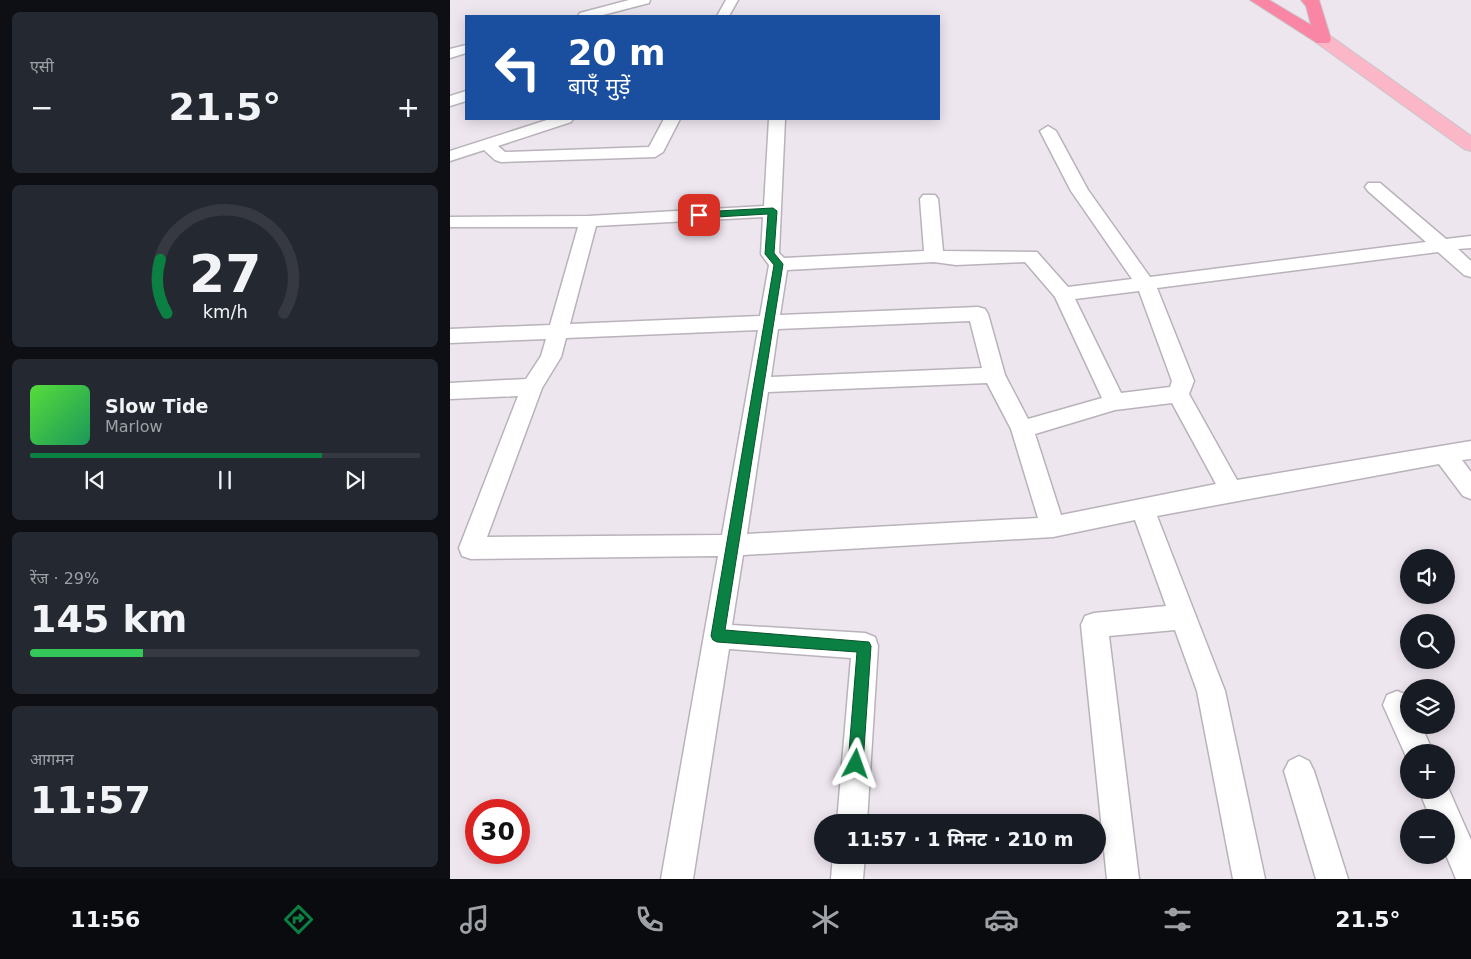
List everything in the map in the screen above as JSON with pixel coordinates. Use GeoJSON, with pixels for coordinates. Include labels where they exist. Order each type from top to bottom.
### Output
{"type":"FeatureCollection","features":[{"type":"Feature","properties":{"kind":"highway"},"geometry":{"type":"LineString","coordinates":[[1258,0],[1323,39]]}},
{"type":"Feature","properties":{"kind":"highway"},"geometry":{"type":"LineString","coordinates":[[1266,0],[1323,39]]}},
{"type":"Feature","properties":{"kind":"highway"},"geometry":{"type":"LineString","coordinates":[[1271,0],[1323,39]]}},
{"type":"Feature","properties":{"kind":"highway"},"geometry":{"type":"LineString","coordinates":[[1309,0],[1314,4],[1323,39]]}},
{"type":"Feature","properties":{"kind":"main road"},"geometry":{"type":"LineString","coordinates":[[1323,39],[1471,145]]}},
{"type":"Feature","properties":{"kind":"street"},"geometry":{"type":"LineString","coordinates":[[588,0],[602,12]]}},
{"type":"Feature","properties":{"kind":"street"},"geometry":{"type":"LineString","coordinates":[[589,15],[644,0]]}},
{"type":"Feature","properties":{"kind":"street"},"geometry":{"type":"LineString","coordinates":[[724,15],[732,0]]}},
{"type":"Feature","properties":{"kind":"street"},"geometry":{"type":"LineString","coordinates":[[450,54],[465,49]]}},
{"type":"Feature","properties":{"kind":"street"},"geometry":{"type":"LineString","coordinates":[[450,101],[465,96]]}},
{"type":"Feature","properties":{"kind":"street"},"geometry":{"type":"LineString","coordinates":[[450,156],[562,120]]}},
{"type":"Feature","properties":{"kind":"street"},"geometry":{"type":"LineString","coordinates":[[486,144],[501,157],[655,152],[671,120]]}},
{"type":"Feature","properties":{"kind":"street"},"geometry":{"type":"LineString","coordinates":[[677,879],[778,264],[770,254],[777,120]]}},
{"type":"Feature","properties":{"kind":"street"},"geometry":{"type":"LineString","coordinates":[[1048,131],[1080,191],[1146,285],[1183,381],[1178,394],[1231,491]]}},
{"type":"Feature","properties":{"kind":"street"},"geometry":{"type":"LineString","coordinates":[[1374,186],[1471,271]]}},
{"type":"Feature","properties":{"kind":"street"},"geometry":{"type":"LineString","coordinates":[[929,199],[934,256]]}},
{"type":"Feature","properties":{"kind":"street"},"geometry":{"type":"LineString","coordinates":[[450,222],[588,221],[773,211]]}},
{"type":"Feature","properties":{"kind":"street"},"geometry":{"type":"LineString","coordinates":[[588,221],[556,332],[551,356],[532,387],[471,548],[732,545],[1053,527],[1231,491],[1471,450]]}},
{"type":"Feature","properties":{"kind":"street"},"geometry":{"type":"LineString","coordinates":[[1063,294],[1146,285],[1471,242]]}},
{"type":"Feature","properties":{"kind":"street"},"geometry":{"type":"LineString","coordinates":[[778,264],[934,256],[956,259],[1030,256],[1063,294],[1114,402]]}},
{"type":"Feature","properties":{"kind":"street"},"geometry":{"type":"LineString","coordinates":[[450,336],[769,321],[978,314],[994,375],[1022,429],[1053,527]]}},
{"type":"Feature","properties":{"kind":"street"},"geometry":{"type":"LineString","coordinates":[[759,385],[994,375]]}},
{"type":"Feature","properties":{"kind":"street"},"geometry":{"type":"LineString","coordinates":[[450,391],[532,387]]}},
{"type":"Feature","properties":{"kind":"street"},"geometry":{"type":"LineString","coordinates":[[1022,429],[1114,402],[1178,394]]}},
{"type":"Feature","properties":{"kind":"street"},"geometry":{"type":"LineString","coordinates":[[1445,455],[1471,488]]}},
{"type":"Feature","properties":{"kind":"street"},"geometry":{"type":"LineString","coordinates":[[1144,510],[1182,617],[1211,691],[1248,879]]}},
{"type":"Feature","properties":{"kind":"street"},"geometry":{"type":"LineString","coordinates":[[1123,879],[1094,625],[1182,617]]}},
{"type":"Feature","properties":{"kind":"street"},"geometry":{"type":"LineString","coordinates":[[717,636],[865,646],[853,814]]}},
{"type":"Feature","properties":{"kind":"street"},"geometry":{"type":"LineString","coordinates":[[1397,706],[1414,744]]}},
{"type":"Feature","properties":{"kind":"street"},"geometry":{"type":"LineString","coordinates":[[1299,771],[1332,879]]}},
{"type":"Feature","properties":{"kind":"street"},"geometry":{"type":"LineString","coordinates":[[1455,839],[1471,877]]}},
{"type":"Feature","properties":{"kind":"street"},"geometry":{"type":"LineString","coordinates":[[847,879],[848,864]]}},
{"type":"Feature","properties":{"kind":"route"},"geometry":{"type":"LineString","coordinates":[[699,215],[773,211],[770,254],[778,264],[717,636],[865,646],[856,764]]}}]}
